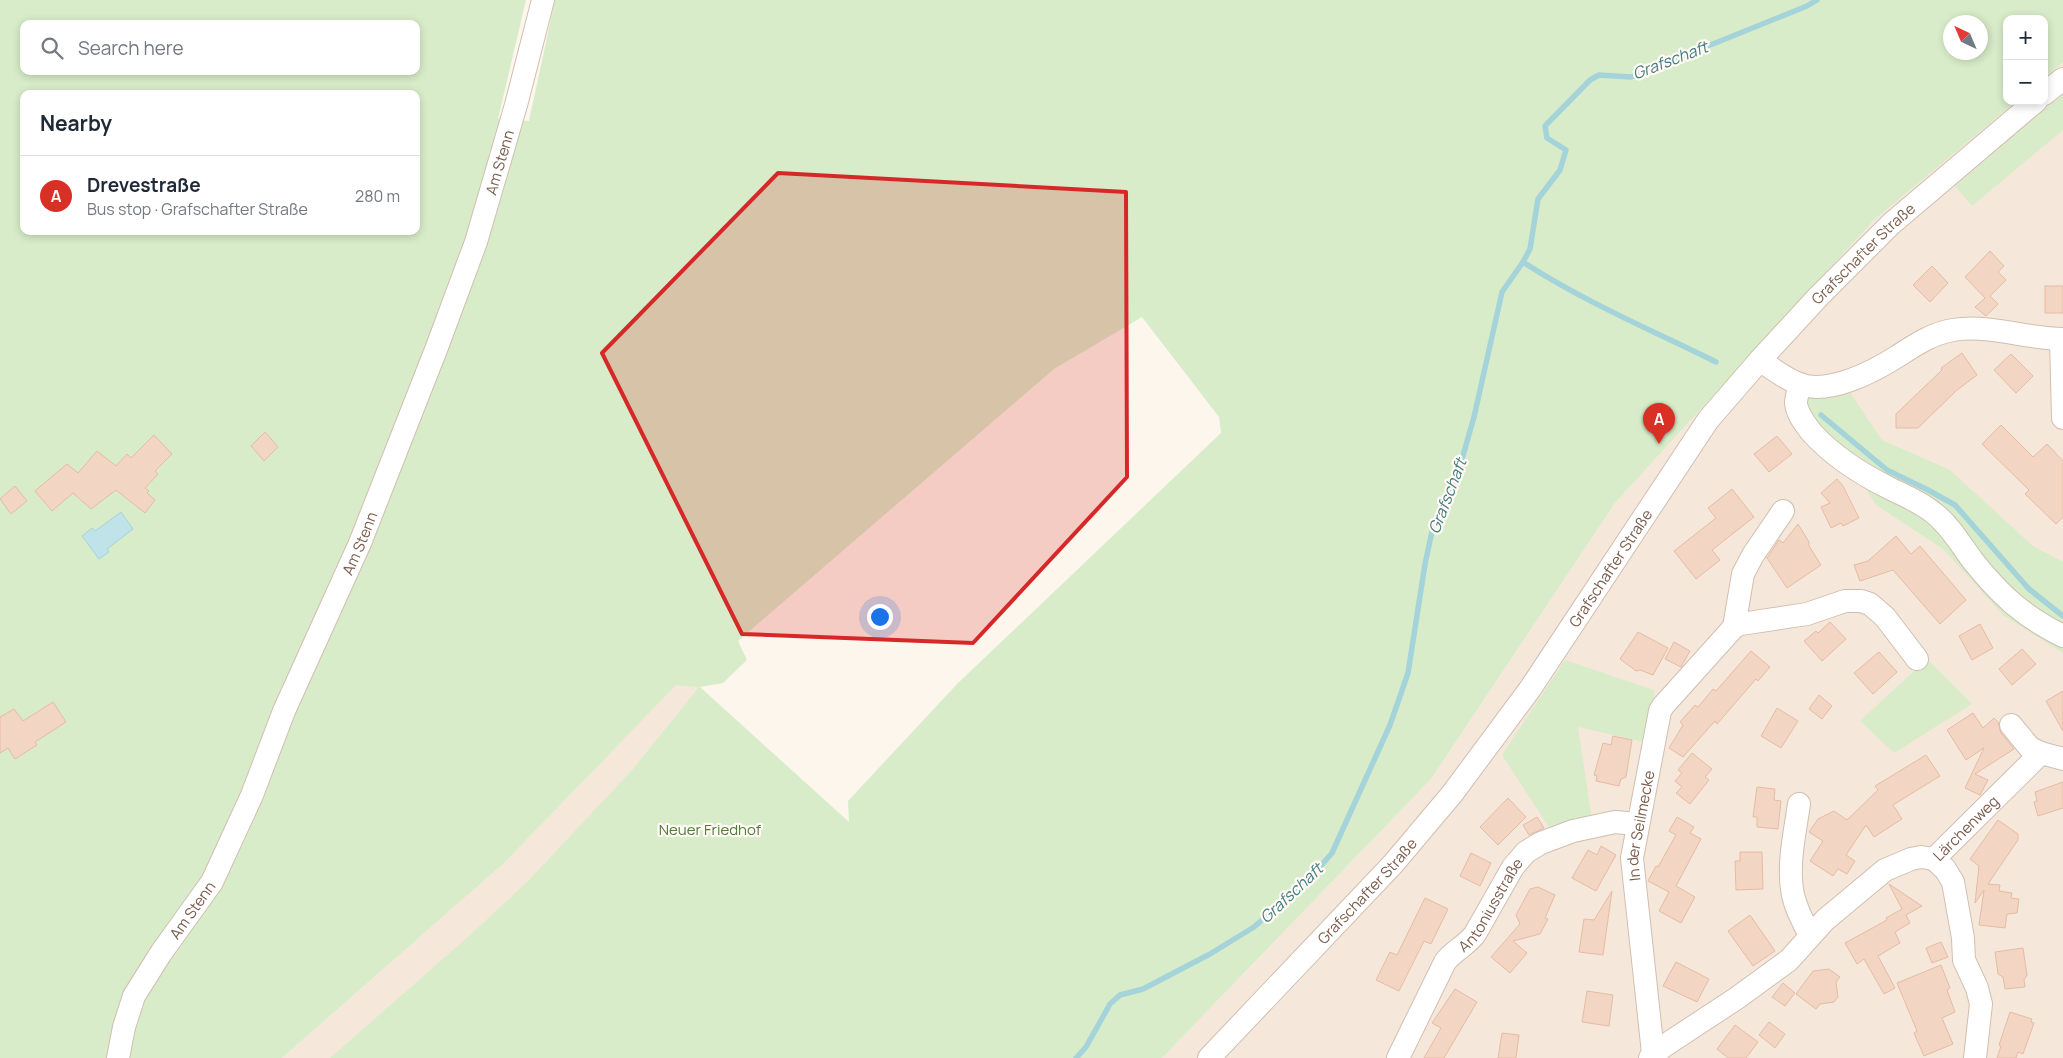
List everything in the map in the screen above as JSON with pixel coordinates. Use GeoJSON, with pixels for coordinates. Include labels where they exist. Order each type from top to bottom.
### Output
{"type":"FeatureCollection","features":[{"type":"Feature","properties":{"kind":"street","name":"Am Stenn"},"geometry":{"type":"LineString","coordinates":[[118,1058],[124,1026],[134,996],[160,952],[212,882],[252,795],[284,711],[360,544],[476,242],[516,106],[542,0]]}},
{"type":"Feature","properties":{"kind":"street"},"geometry":{"type":"LineString","coordinates":[[2048,91],[2063,79]]}},
{"type":"Feature","properties":{"kind":"street","name":"Grafschafter Straße"},"geometry":{"type":"LineString","coordinates":[[1209,1058],[1393,864],[1452,794],[1530,689],[1708,420],[1818,296],[1891,224],[2031,105]]}},
{"type":"Feature","properties":{"kind":"street"},"geometry":{"type":"LineString","coordinates":[[1760,360],[1800,384],[1825,386],[1856,378],[1879,368],[1923,340],[1953,330],[1980,329],[2062,339],[2063,418]]}},
{"type":"Feature","properties":{"kind":"street"},"geometry":{"type":"LineString","coordinates":[[1800,384],[1796,401],[1798,412],[1810,430],[1828,450],[1858,472],[1918,502],[1936,514],[1990,582],[2008,601],[2025,614],[2063,636]]}},
{"type":"Feature","properties":{"kind":"street"},"geometry":{"type":"LineString","coordinates":[[1734,627],[1743,574],[1753,555],[1783,511]]}},
{"type":"Feature","properties":{"kind":"street"},"geometry":{"type":"LineString","coordinates":[[1734,627],[1741,624],[1807,614],[1845,601],[1862,602],[1870,604],[1885,617],[1917,659]]}},
{"type":"Feature","properties":{"kind":"street","name":"In der Seilmecke"},"geometry":{"type":"LineString","coordinates":[[1651,1056],[1632,871],[1637,824],[1660,711],[1734,627]]}},
{"type":"Feature","properties":{"kind":"street"},"geometry":{"type":"LineString","coordinates":[[2011,725],[2030,748],[2041,754],[2063,760]]}},
{"type":"Feature","properties":{"kind":"street","name":"Lärchenweg"},"geometry":{"type":"LineString","coordinates":[[1651,1056],[1778,969],[1789,960],[1825,920],[1885,870],[1911,859],[1921,857],[1934,859],[2041,754]]}},
{"type":"Feature","properties":{"kind":"street"},"geometry":{"type":"LineString","coordinates":[[1799,804],[1791,873],[1792,891],[1798,911],[1810,936]]}},
{"type":"Feature","properties":{"kind":"street","name":"Antoniusstraße"},"geometry":{"type":"LineString","coordinates":[[1398,1058],[1445,962],[1450,956],[1469,943],[1518,859],[1541,843],[1572,831],[1616,822],[1637,824]]}},
{"type":"Feature","properties":{"kind":"street"},"geometry":{"type":"LineString","coordinates":[[1934,859],[1953,882],[1963,938],[1964,960],[1981,1004],[1975,1058]]}},
{"type":"Feature","properties":{"kind":"highlighted area"},"geometry":{"type":"Polygon","coordinates":[[[778,173],[1126,192],[1127,477],[973,643],[742,634],[602,353],[778,173]]]}},
{"type":"Feature","properties":{"kind":"shaded area"},"geometry":{"type":"Polygon","coordinates":[[[2063,63],[2063,1058],[1162,1058],[1431,779],[1615,503],[1875,219],[2012,105],[2048,105],[2048,75],[2063,63]]]}},
{"type":"Feature","properties":{"kind":"shaded area"},"geometry":{"type":"Polygon","coordinates":[[[676,684],[699,686],[626,1058],[282,1058],[504,863],[676,684]]]}},
{"type":"Feature","properties":{"kind":"green space","name":"Neuer Friedhof"},"geometry":{"type":"Polygon","coordinates":[[[0,0],[526,0],[498,119],[529,121],[555,0],[2063,0],[2063,63],[2048,75],[2048,15],[2003,15],[2003,105],[2012,105],[1875,219],[1615,503],[1431,779],[1162,1058],[330,1058],[469,936],[528,881],[633,769],[699,687],[676,685],[504,863],[282,1058],[0,1058],[0,0]],[[1142,317],[1054,369],[738,641],[747,660],[723,683],[700,687],[849,822],[848,801],[957,684],[1221,433],[1219,417],[1142,317]]]}},
{"type":"Feature","properties":{"kind":"green space"},"geometry":{"type":"Polygon","coordinates":[[[2063,94],[2063,130],[1972,206],[1955,186],[2063,94]]]}},
{"type":"Feature","properties":{"kind":"green space"},"geometry":{"type":"Polygon","coordinates":[[[1849,391],[1882,440],[1950,470],[2033,546],[2063,562],[2063,653],[2004,616],[1943,549],[1876,505],[1841,450],[1813,419],[1806,399],[1849,391]]]}},
{"type":"Feature","properties":{"kind":"green space"},"geometry":{"type":"Polygon","coordinates":[[[1927,659],[1972,704],[1894,753],[1860,721],[1927,659]]]}},
{"type":"Feature","properties":{"kind":"green space"},"geometry":{"type":"Polygon","coordinates":[[[1565,660],[1654,690],[1655,710],[1648,743],[1578,727],[1592,820],[1552,832],[1502,755],[1565,660]]]}},
{"type":"Feature","properties":{"kind":"water"},"geometry":{"type":"Polygon","coordinates":[[[121,512],[133,529],[107,549],[109,552],[99,559],[82,536],[92,528],[95,531],[121,512]]]}},
{"type":"Feature","properties":{"kind":"building"},"geometry":{"type":"Polygon","coordinates":[[[1990,251],[2004,266],[1998,272],[2006,280],[1990,296],[1998,304],[1986,316],[1975,307],[1985,298],[1965,277],[1990,251]]]}},
{"type":"Feature","properties":{"kind":"building"},"geometry":{"type":"Polygon","coordinates":[[[1932,266],[1948,283],[1930,302],[1913,285],[1932,266]]]}},
{"type":"Feature","properties":{"kind":"building"},"geometry":{"type":"Polygon","coordinates":[[[2045,286],[2063,286],[2063,313],[2045,313],[2045,286]]]}},
{"type":"Feature","properties":{"kind":"building"},"geometry":{"type":"Polygon","coordinates":[[[1962,353],[1977,375],[1957,390],[1918,428],[1896,428],[1896,414],[1942,370],[1941,368],[1962,353]]]}},
{"type":"Feature","properties":{"kind":"building"},"geometry":{"type":"Polygon","coordinates":[[[2011,354],[2033,376],[2016,393],[1994,370],[2011,354]]]}},
{"type":"Feature","properties":{"kind":"building"},"geometry":{"type":"Polygon","coordinates":[[[2001,425],[2033,457],[2047,444],[2063,461],[2063,517],[2056,524],[2025,494],[2029,490],[1982,444],[2001,425]]]}},
{"type":"Feature","properties":{"kind":"building"},"geometry":{"type":"Polygon","coordinates":[[[265,432],[278,447],[264,461],[251,446],[265,432]]]}},
{"type":"Feature","properties":{"kind":"building"},"geometry":{"type":"Polygon","coordinates":[[[154,435],[172,454],[155,471],[158,474],[145,488],[149,491],[147,493],[155,500],[145,513],[116,490],[91,509],[73,493],[52,511],[35,491],[67,464],[78,473],[97,451],[116,466],[127,454],[131,458],[154,435]]]}},
{"type":"Feature","properties":{"kind":"building"},"geometry":{"type":"Polygon","coordinates":[[[1777,436],[1792,454],[1769,472],[1754,454],[1777,436]]]}},
{"type":"Feature","properties":{"kind":"building"},"geometry":{"type":"Polygon","coordinates":[[[1837,479],[1843,486],[1859,518],[1843,526],[1841,523],[1831,528],[1821,507],[1830,503],[1821,493],[1837,479]]]}},
{"type":"Feature","properties":{"kind":"building"},"geometry":{"type":"Polygon","coordinates":[[[15,486],[27,501],[11,514],[0,499],[15,486]]]}},
{"type":"Feature","properties":{"kind":"building"},"geometry":{"type":"Polygon","coordinates":[[[1732,489],[1754,517],[1712,550],[1720,560],[1696,579],[1674,551],[1716,518],[1708,508],[1732,489]]]}},
{"type":"Feature","properties":{"kind":"building"},"geometry":{"type":"Polygon","coordinates":[[[1798,524],[1821,565],[1787,588],[1767,558],[1779,540],[1783,543],[1798,524]]]}},
{"type":"Feature","properties":{"kind":"building"},"geometry":{"type":"Polygon","coordinates":[[[1896,536],[1911,554],[1920,546],[1966,600],[1940,624],[1893,570],[1860,581],[1854,565],[1868,561],[1896,536]]]}},
{"type":"Feature","properties":{"kind":"building"},"geometry":{"type":"Polygon","coordinates":[[[1830,622],[1846,639],[1822,661],[1804,641],[1816,631],[1818,633],[1830,622]]]}},
{"type":"Feature","properties":{"kind":"building"},"geometry":{"type":"Polygon","coordinates":[[[1980,624],[1993,648],[1972,660],[1959,636],[1980,624]]]}},
{"type":"Feature","properties":{"kind":"building"},"geometry":{"type":"Polygon","coordinates":[[[1638,632],[1668,648],[1653,675],[1640,670],[1636,671],[1620,659],[1638,632]]]}},
{"type":"Feature","properties":{"kind":"building"},"geometry":{"type":"Polygon","coordinates":[[[1674,642],[1690,651],[1681,667],[1665,659],[1674,642]]]}},
{"type":"Feature","properties":{"kind":"building"},"geometry":{"type":"Polygon","coordinates":[[[2022,649],[2036,664],[2012,685],[1999,669],[2022,649]]]}},
{"type":"Feature","properties":{"kind":"building"},"geometry":{"type":"Polygon","coordinates":[[[1751,651],[1770,667],[1758,681],[1756,679],[1717,724],[1715,721],[1683,757],[1669,748],[1683,725],[1680,722],[1695,705],[1698,707],[1713,689],[1716,691],[1751,651]]]}},
{"type":"Feature","properties":{"kind":"building"},"geometry":{"type":"Polygon","coordinates":[[[1879,652],[1897,672],[1873,694],[1854,673],[1879,652]]]}},
{"type":"Feature","properties":{"kind":"building"},"geometry":{"type":"Polygon","coordinates":[[[2063,691],[2063,731],[2046,701],[2063,691]]]}},
{"type":"Feature","properties":{"kind":"building"},"geometry":{"type":"Polygon","coordinates":[[[1819,695],[1832,706],[1822,719],[1809,709],[1819,695]]]}},
{"type":"Feature","properties":{"kind":"building"},"geometry":{"type":"Polygon","coordinates":[[[53,702],[66,722],[35,742],[37,745],[15,759],[8,748],[0,753],[0,717],[14,709],[23,721],[53,702]]]}},
{"type":"Feature","properties":{"kind":"building"},"geometry":{"type":"Polygon","coordinates":[[[1777,708],[1798,721],[1781,748],[1761,736],[1777,708]]]}},
{"type":"Feature","properties":{"kind":"building"},"geometry":{"type":"Polygon","coordinates":[[[1973,713],[1983,728],[1994,718],[1998,722],[2001,733],[2014,749],[1975,774],[1988,780],[1980,795],[1965,788],[1984,748],[1966,760],[1947,730],[1973,713]]]}},
{"type":"Feature","properties":{"kind":"building"},"geometry":{"type":"Polygon","coordinates":[[[1613,736],[1632,740],[1626,777],[1621,779],[1619,786],[1596,781],[1597,776],[1594,775],[1603,743],[1611,745],[1613,736]]]}},
{"type":"Feature","properties":{"kind":"building"},"geometry":{"type":"Polygon","coordinates":[[[1692,753],[1712,769],[1705,777],[1709,780],[1690,804],[1676,793],[1682,787],[1675,781],[1682,773],[1678,770],[1692,753]]]}},
{"type":"Feature","properties":{"kind":"building"},"geometry":{"type":"Polygon","coordinates":[[[1926,755],[1940,776],[1893,805],[1902,819],[1874,837],[1866,825],[1846,855],[1855,861],[1847,874],[1838,869],[1833,876],[1810,861],[1823,841],[1809,832],[1818,819],[1834,811],[1847,820],[1878,790],[1875,786],[1926,755]]]}},
{"type":"Feature","properties":{"kind":"building"},"geometry":{"type":"Polygon","coordinates":[[[2063,782],[2063,808],[2038,816],[2034,802],[2037,801],[2035,792],[2063,782]]]}},
{"type":"Feature","properties":{"kind":"building"},"geometry":{"type":"Polygon","coordinates":[[[1757,787],[1775,789],[1774,800],[1781,801],[1778,829],[1757,827],[1757,817],[1753,817],[1757,787]]]}},
{"type":"Feature","properties":{"kind":"building"},"geometry":{"type":"Polygon","coordinates":[[[1508,798],[1526,817],[1498,845],[1480,827],[1508,798]]]}},
{"type":"Feature","properties":{"kind":"building"},"geometry":{"type":"Polygon","coordinates":[[[1537,817],[1544,828],[1529,835],[1523,825],[1537,817]]]}},
{"type":"Feature","properties":{"kind":"building"},"geometry":{"type":"Polygon","coordinates":[[[1677,817],[1694,827],[1690,833],[1701,839],[1676,886],[1695,897],[1681,923],[1659,911],[1669,892],[1648,881],[1676,835],[1669,831],[1677,817]]]}},
{"type":"Feature","properties":{"kind":"building"},"geometry":{"type":"Polygon","coordinates":[[[1998,820],[2018,834],[2018,840],[1988,884],[2000,885],[1999,891],[2012,893],[2011,898],[2019,899],[2017,913],[2007,914],[2005,928],[1979,925],[1984,890],[1975,903],[1979,866],[1970,859],[1998,820]]]}},
{"type":"Feature","properties":{"kind":"building"},"geometry":{"type":"Polygon","coordinates":[[[1601,846],[1616,855],[1596,891],[1572,878],[1588,850],[1597,855],[1601,846]]]}},
{"type":"Feature","properties":{"kind":"building"},"geometry":{"type":"Polygon","coordinates":[[[1740,852],[1762,852],[1763,889],[1736,890],[1735,861],[1740,861],[1740,852]]]}},
{"type":"Feature","properties":{"kind":"building"},"geometry":{"type":"Polygon","coordinates":[[[1471,853],[1491,863],[1480,886],[1460,876],[1471,853]]]}},
{"type":"Feature","properties":{"kind":"building"},"geometry":{"type":"Polygon","coordinates":[[[1889,884],[1922,906],[1906,915],[1910,923],[1895,932],[1900,943],[1878,956],[1895,988],[1884,994],[1864,959],[1857,964],[1845,943],[1887,920],[1886,918],[1902,909],[1889,884]]]}},
{"type":"Feature","properties":{"kind":"building"},"geometry":{"type":"Polygon","coordinates":[[[1538,887],[1555,895],[1545,918],[1548,919],[1540,934],[1513,941],[1527,953],[1510,973],[1491,957],[1520,924],[1516,915],[1530,889],[1538,887]]]}},
{"type":"Feature","properties":{"kind":"building"},"geometry":{"type":"Polygon","coordinates":[[[1612,891],[1603,955],[1579,952],[1584,919],[1594,920],[1612,891]]]}},
{"type":"Feature","properties":{"kind":"building"},"geometry":{"type":"Polygon","coordinates":[[[1425,898],[1448,909],[1431,944],[1424,941],[1399,991],[1376,980],[1390,952],[1397,955],[1425,898]]]}},
{"type":"Feature","properties":{"kind":"building"},"geometry":{"type":"Polygon","coordinates":[[[1750,915],[1775,951],[1753,966],[1728,931],[1750,915]]]}},
{"type":"Feature","properties":{"kind":"building"},"geometry":{"type":"Polygon","coordinates":[[[1941,942],[1948,957],[1932,963],[1926,948],[1941,942]]]}},
{"type":"Feature","properties":{"kind":"building"},"geometry":{"type":"Polygon","coordinates":[[[2023,948],[2027,975],[2024,980],[2025,987],[2005,989],[2003,977],[1998,974],[1995,952],[2023,948]]]}},
{"type":"Feature","properties":{"kind":"building"},"geometry":{"type":"Polygon","coordinates":[[[1676,962],[1709,979],[1697,1002],[1663,986],[1676,962]]]}},
{"type":"Feature","properties":{"kind":"building"},"geometry":{"type":"Polygon","coordinates":[[[1941,965],[1950,988],[1947,990],[1955,1012],[1942,1018],[1953,1044],[1924,1056],[1914,1033],[1917,1031],[1897,983],[1941,965]]]}},
{"type":"Feature","properties":{"kind":"building"},"geometry":{"type":"Polygon","coordinates":[[[1829,969],[1840,977],[1836,982],[1838,997],[1834,1002],[1820,1004],[1816,1009],[1796,994],[1813,971],[1829,969]]]}},
{"type":"Feature","properties":{"kind":"building"},"geometry":{"type":"Polygon","coordinates":[[[1783,983],[1795,993],[1785,1006],[1772,997],[1783,983]]]}},
{"type":"Feature","properties":{"kind":"building"},"geometry":{"type":"Polygon","coordinates":[[[1455,989],[1477,1002],[1444,1058],[1424,1058],[1441,1028],[1432,1023],[1455,989]]]}},
{"type":"Feature","properties":{"kind":"building"},"geometry":{"type":"Polygon","coordinates":[[[1587,991],[1613,995],[1609,1026],[1582,1022],[1587,991]]]}},
{"type":"Feature","properties":{"kind":"building"},"geometry":{"type":"Polygon","coordinates":[[[2010,1012],[2032,1019],[2031,1022],[2034,1023],[2023,1054],[2018,1052],[2016,1058],[1997,1058],[2001,1046],[1999,1045],[2010,1012]]]}},
{"type":"Feature","properties":{"kind":"building"},"geometry":{"type":"Polygon","coordinates":[[[1769,1022],[1785,1034],[1775,1048],[1759,1035],[1769,1022]]]}},
{"type":"Feature","properties":{"kind":"building"},"geometry":{"type":"Polygon","coordinates":[[[1735,1025],[1758,1042],[1746,1058],[1728,1058],[1717,1049],[1735,1025]]]}},
{"type":"Feature","properties":{"kind":"building"},"geometry":{"type":"Polygon","coordinates":[[[1502,1033],[1519,1035],[1516,1058],[1498,1058],[1502,1033]]]}},
{"type":"Feature","properties":{"kind":"waterway","name":"Grafschaft"},"geometry":{"type":"LineString","coordinates":[[1076,1058],[1086,1047],[1110,1004],[1120,995],[1143,989],[1210,954],[1254,927],[1312,876],[1332,853],[1390,725],[1408,673],[1425,564],[1433,527],[1462,459],[1474,417],[1502,292],[1530,249],[1538,199],[1560,170],[1566,150],[1547,138],[1545,126],[1590,80],[1599,75],[1631,77],[1807,6],[1817,0]]}},
{"type":"Feature","properties":{"kind":"waterway"},"geometry":{"type":"LineString","coordinates":[[1523,262],[1594,303],[1716,362]]}},
{"type":"Feature","properties":{"kind":"waterway"},"geometry":{"type":"LineString","coordinates":[[1821,415],[1887,470],[1955,505],[2029,589],[2063,616]]}},
{"type":"Feature","properties":{"kind":"place","name":"Drevestraße"},"geometry":{"type":"Point","coordinates":[1659,444]}}]}
